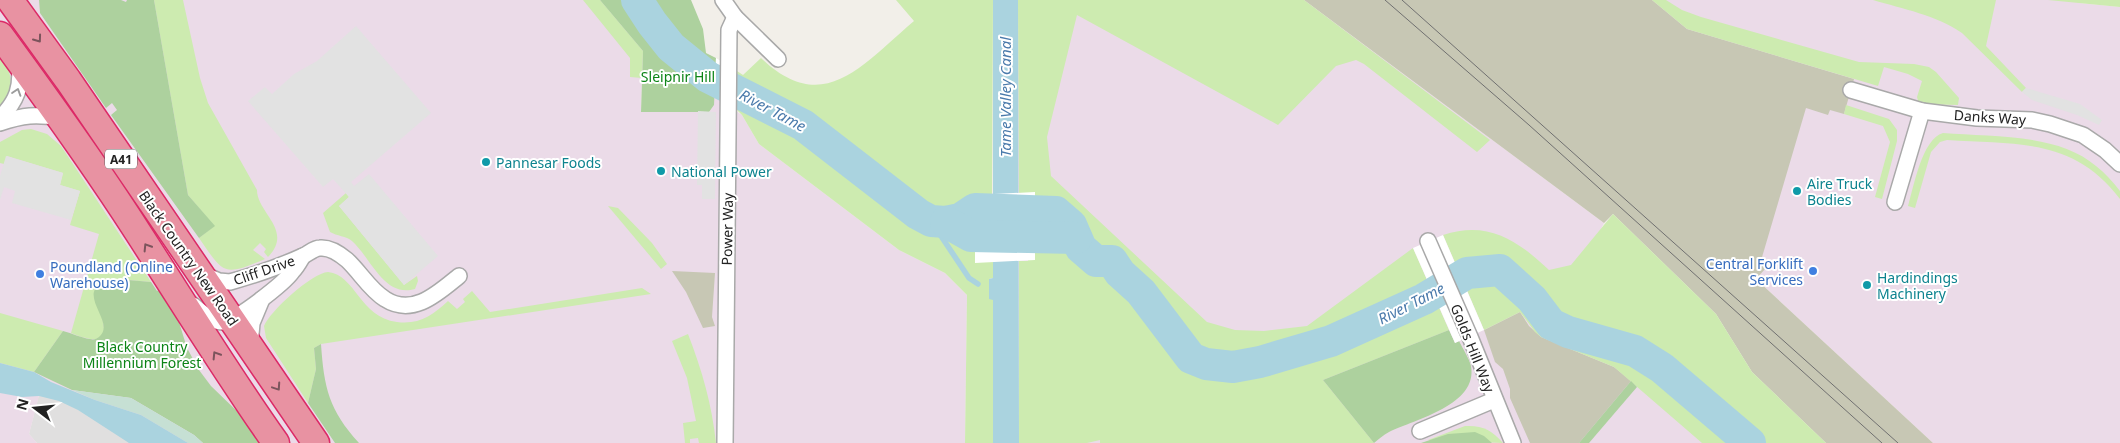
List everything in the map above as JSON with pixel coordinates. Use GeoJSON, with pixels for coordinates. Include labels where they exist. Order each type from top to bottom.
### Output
{"type":"FeatureCollection","features":[{"type":"Feature","properties":{"kind":"highway","name":"Black Country New Road"},"geometry":{"type":"LineString","coordinates":[[18,5],[316,443]]}},
{"type":"Feature","properties":{"kind":"highway","name":"Black Country New Road"},"geometry":{"type":"LineString","coordinates":[[0,35],[137,230],[221,363],[276,443]]}},
{"type":"Feature","properties":{"kind":"street"},"geometry":{"type":"LineString","coordinates":[[722,0],[735,17],[778,59]]}},
{"type":"Feature","properties":{"kind":"street","name":"Power Way"},"geometry":{"type":"LineString","coordinates":[[725,443],[729,30],[735,17]]}},
{"type":"Feature","properties":{"kind":"street"},"geometry":{"type":"LineString","coordinates":[[0,118],[10,108],[16,98],[21,79],[19,61]]}},
{"type":"Feature","properties":{"kind":"street","name":"Danks Way"},"geometry":{"type":"LineString","coordinates":[[1851,90],[1922,111],[1977,118],[2032,120],[2050,124],[2083,135],[2105,150],[2120,164]]}},
{"type":"Feature","properties":{"kind":"street"},"geometry":{"type":"LineString","coordinates":[[1895,202],[1922,111]]}},
{"type":"Feature","properties":{"kind":"street"},"geometry":{"type":"LineString","coordinates":[[0,123],[19,116],[30,115],[60,118]]}},
{"type":"Feature","properties":{"kind":"street","name":"Golds Hill Way"},"geometry":{"type":"LineString","coordinates":[[1428,241],[1513,443]]}},
{"type":"Feature","properties":{"kind":"street","name":"Cliff Drive"},"geometry":{"type":"LineString","coordinates":[[197,270],[218,281],[230,282],[303,256],[318,248],[340,254],[384,299],[397,304],[411,306],[425,301],[459,276]]}},
{"type":"Feature","properties":{"kind":"street","name":"Cliff Drive"},"geometry":{"type":"LineString","coordinates":[[232,319],[263,298],[292,273],[303,256]]}},
{"type":"Feature","properties":{"kind":"street"},"geometry":{"type":"LineString","coordinates":[[168,281],[206,317],[222,322],[232,319]]}},
{"type":"Feature","properties":{"kind":"street","name":"Cliff Drive"},"geometry":{"type":"LineString","coordinates":[[250,346],[252,323],[263,298]]}},
{"type":"Feature","properties":{"kind":"street","name":"Golds Hill Way"},"geometry":{"type":"LineString","coordinates":[[1420,431],[1494,400]]}},
{"type":"Feature","properties":{"kind":"shaded area"},"geometry":{"type":"Polygon","coordinates":[[[0,0],[600,0],[643,51],[641,112],[709,112],[714,105],[714,97],[742,115],[759,144],[899,250],[945,273],[967,295],[965,443],[159,443],[40,392],[29,434],[37,443],[0,443],[0,0]]]}},
{"type":"Feature","properties":{"kind":"shaded area"},"geometry":{"type":"Polygon","coordinates":[[[1006,0],[1304,0],[1604,223],[1552,324],[1750,443],[1005,443],[1006,0]]]}},
{"type":"Feature","properties":{"kind":"shaded area"},"geometry":{"type":"Polygon","coordinates":[[[1304,0],[1652,0],[1687,29],[1854,79],[1844,114],[1830,110],[1828,115],[1806,108],[1760,264],[1766,268],[1756,279],[1933,443],[1826,443],[1752,372],[1716,314],[1613,214],[1604,223],[1304,0]]]}},
{"type":"Feature","properties":{"kind":"shaded area"},"geometry":{"type":"Polygon","coordinates":[[[1434,0],[2079,0],[2079,3],[2120,7],[2120,443],[1933,443],[1756,279],[1765,268],[1434,0]]]}},
{"type":"Feature","properties":{"kind":"shaded area"},"geometry":{"type":"Polygon","coordinates":[[[356,26],[431,113],[351,182],[354,186],[369,174],[438,256],[404,285],[339,206],[349,197],[333,179],[323,187],[248,101],[265,87],[272,94],[294,74],[317,61],[356,26]]]}},
{"type":"Feature","properties":{"kind":"shaded area"},"geometry":{"type":"Polygon","coordinates":[[[2026,88],[2080,104],[2102,120],[2099,125],[2077,115],[2032,100],[2022,92],[2026,88]]]}},
{"type":"Feature","properties":{"kind":"shaded area"},"geometry":{"type":"Polygon","coordinates":[[[698,111],[716,112],[715,199],[702,199],[702,185],[697,185],[698,111]]]}},
{"type":"Feature","properties":{"kind":"shaded area"},"geometry":{"type":"Polygon","coordinates":[[[6,156],[63,173],[60,185],[80,191],[71,220],[12,203],[15,191],[4,187],[0,200],[0,176],[6,156]]]}},
{"type":"Feature","properties":{"kind":"shaded area"},"geometry":{"type":"Polygon","coordinates":[[[672,271],[715,273],[712,317],[715,326],[703,328],[686,292],[672,271]]]}},
{"type":"Feature","properties":{"kind":"shaded area"},"geometry":{"type":"Polygon","coordinates":[[[1520,312],[1529,326],[1541,337],[1614,367],[1631,381],[1579,443],[1530,443],[1510,398],[1510,389],[1503,369],[1495,362],[1484,330],[1520,312]]]}},
{"type":"Feature","properties":{"kind":"shaded area"},"geometry":{"type":"Polygon","coordinates":[[[72,390],[131,398],[194,435],[203,443],[188,443],[141,415],[95,400],[72,390]]]}},
{"type":"Feature","properties":{"kind":"shaded area"},"geometry":{"type":"Polygon","coordinates":[[[40,391],[159,443],[37,443],[29,434],[40,391]]]}},
{"type":"Feature","properties":{"kind":"green space"},"geometry":{"type":"Polygon","coordinates":[[[39,0],[121,0],[126,2],[127,0],[154,0],[188,195],[215,226],[199,238],[111,115],[117,110],[112,103],[106,108],[40,13],[39,0]]]}},
{"type":"Feature","properties":{"kind":"green space"},"geometry":{"type":"Polygon","coordinates":[[[154,0],[183,0],[200,78],[208,103],[257,190],[262,206],[276,230],[275,247],[268,257],[264,252],[266,249],[260,243],[253,250],[265,259],[251,265],[232,270],[226,269],[214,259],[199,238],[214,226],[188,195],[154,0]]]}},
{"type":"Feature","properties":{"kind":"green space"},"geometry":{"type":"Polygon","coordinates":[[[583,0],[600,0],[643,51],[642,78],[630,77],[630,58],[583,0]]]}},
{"type":"Feature","properties":{"kind":"green space","name":"Sleipnir Hill"},"geometry":{"type":"Polygon","coordinates":[[[600,0],[691,0],[703,29],[706,53],[716,58],[714,105],[709,112],[641,112],[643,51],[600,0]]]}},
{"type":"Feature","properties":{"kind":"green space"},"geometry":{"type":"Polygon","coordinates":[[[896,0],[993,0],[992,195],[975,196],[975,262],[993,262],[993,278],[989,279],[989,299],[993,299],[993,443],[965,443],[967,295],[945,273],[899,250],[759,144],[737,110],[737,71],[743,75],[761,58],[784,75],[804,84],[824,84],[842,78],[860,67],[914,21],[896,0]]]}},
{"type":"Feature","properties":{"kind":"green space"},"geometry":{"type":"Polygon","coordinates":[[[1018,0],[1304,0],[1490,140],[1477,152],[1364,64],[1356,60],[1336,66],[1278,125],[1077,15],[1047,137],[1051,176],[1207,322],[1235,330],[1264,331],[1307,326],[1413,248],[1449,330],[1323,380],[1374,443],[1100,443],[1100,440],[1087,443],[1019,443],[1019,261],[1028,261],[1019,193],[1018,0]]]}},
{"type":"Feature","properties":{"kind":"green space"},"geometry":{"type":"Polygon","coordinates":[[[1652,0],[1666,0],[1682,10],[1701,17],[1859,62],[1914,64],[1929,67],[1936,72],[1959,98],[1958,105],[1919,104],[1917,97],[1922,81],[1908,74],[1884,67],[1878,86],[1687,29],[1652,0]]]}},
{"type":"Feature","properties":{"kind":"green space"},"geometry":{"type":"Polygon","coordinates":[[[1873,0],[1996,0],[1986,46],[2026,88],[2022,92],[1962,33],[1952,27],[1919,13],[1873,0]]]}},
{"type":"Feature","properties":{"kind":"green space"},"geometry":{"type":"Polygon","coordinates":[[[2048,0],[2120,0],[2120,7],[2048,0]]]}},
{"type":"Feature","properties":{"kind":"green space"},"geometry":{"type":"Polygon","coordinates":[[[0,51],[7,65],[11,86],[6,100],[0,106],[0,51]]]}},
{"type":"Feature","properties":{"kind":"green space"},"geometry":{"type":"Polygon","coordinates":[[[1846,105],[1889,119],[1897,130],[1897,141],[1882,199],[1875,197],[1890,142],[1883,126],[1844,114],[1846,105]]]}},
{"type":"Feature","properties":{"kind":"green space"},"geometry":{"type":"Polygon","coordinates":[[[31,129],[47,134],[61,146],[151,282],[117,279],[104,312],[104,329],[100,338],[90,339],[71,333],[99,234],[70,225],[80,191],[60,185],[63,173],[7,156],[4,164],[0,163],[0,142],[22,130],[31,129]]]}},
{"type":"Feature","properties":{"kind":"green space"},"geometry":{"type":"Polygon","coordinates":[[[1943,133],[2002,136],[2044,142],[2063,147],[2080,155],[2103,172],[2120,191],[2120,199],[2102,179],[2083,164],[2063,154],[2042,148],[2020,145],[1947,140],[1940,142],[1931,152],[1915,208],[1908,206],[1924,153],[1936,137],[1943,133]]]}},
{"type":"Feature","properties":{"kind":"green space"},"geometry":{"type":"Polygon","coordinates":[[[346,193],[349,197],[339,206],[404,285],[417,276],[418,281],[415,289],[404,290],[395,288],[386,282],[352,241],[330,232],[323,213],[346,193]]]}},
{"type":"Feature","properties":{"kind":"green space"},"geometry":{"type":"Polygon","coordinates":[[[608,206],[618,208],[652,243],[667,264],[661,269],[608,206]]]}},
{"type":"Feature","properties":{"kind":"green space"},"geometry":{"type":"Polygon","coordinates":[[[1613,214],[1716,314],[1752,372],[1826,443],[1702,443],[1614,367],[1541,337],[1520,312],[1484,330],[1443,235],[1474,230],[1501,236],[1525,250],[1549,270],[1571,265],[1613,214]]]}},
{"type":"Feature","properties":{"kind":"green space"},"geometry":{"type":"Polygon","coordinates":[[[328,272],[345,280],[366,305],[384,319],[405,323],[425,318],[437,311],[448,301],[457,309],[465,302],[463,299],[472,291],[490,312],[642,288],[651,294],[321,344],[314,348],[316,369],[308,403],[266,338],[264,326],[274,311],[292,294],[312,279],[328,272]]]}},
{"type":"Feature","properties":{"kind":"green space","name":"Black Country Millennium Forest"},"geometry":{"type":"Polygon","coordinates":[[[117,279],[151,282],[157,291],[162,288],[174,306],[187,348],[199,370],[211,386],[243,417],[262,443],[203,443],[194,435],[131,398],[72,390],[34,372],[63,331],[83,338],[95,339],[100,336],[104,329],[94,296],[95,289],[102,283],[117,279]]]}},
{"type":"Feature","properties":{"kind":"green space"},"geometry":{"type":"Polygon","coordinates":[[[0,313],[63,331],[34,372],[0,363],[0,313]]]}},
{"type":"Feature","properties":{"kind":"green space"},"geometry":{"type":"Polygon","coordinates":[[[1449,330],[1455,343],[1459,341],[1471,366],[1471,380],[1465,391],[1443,409],[1389,432],[1374,443],[1323,380],[1449,330]]]}},
{"type":"Feature","properties":{"kind":"green space"},"geometry":{"type":"Polygon","coordinates":[[[688,334],[706,388],[716,443],[699,443],[698,438],[690,439],[690,443],[685,443],[683,423],[696,421],[687,378],[672,341],[688,334]]]}},
{"type":"Feature","properties":{"kind":"green space"},"geometry":{"type":"Polygon","coordinates":[[[321,344],[326,386],[330,398],[341,420],[359,443],[335,443],[308,403],[316,369],[314,348],[321,344]]]}},
{"type":"Feature","properties":{"kind":"green space"},"geometry":{"type":"Polygon","coordinates":[[[1631,381],[1637,387],[1589,443],[1579,443],[1631,381]]]}},
{"type":"Feature","properties":{"kind":"green space"},"geometry":{"type":"Polygon","coordinates":[[[1465,426],[1477,426],[1486,429],[1503,443],[1428,440],[1465,426]]]}},
{"type":"Feature","properties":{"kind":"green space"},"geometry":{"type":"Polygon","coordinates":[[[1475,432],[1484,436],[1492,443],[1421,443],[1448,434],[1475,432]]]}},
{"type":"Feature","properties":{"kind":"water","name":"Tame Valley Canal"},"geometry":{"type":"Polygon","coordinates":[[[993,0],[1018,0],[1019,443],[993,443],[993,300],[989,299],[989,279],[993,278],[993,0]]]}},
{"type":"Feature","properties":{"kind":"water"},"geometry":{"type":"Polygon","coordinates":[[[0,363],[34,372],[51,382],[95,400],[141,415],[188,443],[129,443],[78,410],[59,401],[39,396],[22,397],[0,393],[0,363]]]}},
{"type":"Feature","properties":{"kind":"pier"},"geometry":{"type":"Polygon","coordinates":[[[716,58],[737,71],[737,110],[714,97],[716,58]]]}},
{"type":"Feature","properties":{"kind":"pier"},"geometry":{"type":"Polygon","coordinates":[[[1035,192],[1035,260],[975,263],[975,195],[1035,192]]]}},
{"type":"Feature","properties":{"kind":"pier"},"geometry":{"type":"Polygon","coordinates":[[[1443,235],[1484,330],[1455,343],[1413,248],[1443,235]]]}},
{"type":"Feature","properties":{"kind":"waterway","name":"River Tame"},"geometry":{"type":"LineString","coordinates":[[637,0],[671,47],[708,77],[803,125],[918,214],[931,221],[946,222],[960,219],[975,209],[1056,212],[1071,225],[1081,248],[1096,261],[1112,261],[1120,273],[1141,292],[1191,358],[1206,364],[1233,367],[1260,362],[1331,341],[1424,299],[1467,273],[1500,270],[1532,299],[1551,324],[1568,332],[1635,351],[1662,368],[1750,443]]}},
{"type":"Feature","properties":{"kind":"waterway"},"geometry":{"type":"LineString","coordinates":[[931,221],[969,278],[978,284]]}},
{"type":"Feature","properties":{"kind":"waterway","name":"River Tame"},"geometry":{"type":"LineString","coordinates":[[946,222],[971,236],[1076,238]]}},
{"type":"Feature","properties":{"kind":"tram line"},"geometry":{"type":"LineString","coordinates":[[1385,0],[1529,125],[1882,443]]}},
{"type":"Feature","properties":{"kind":"tram line"},"geometry":{"type":"LineString","coordinates":[[1402,0],[1898,443]]}},
{"type":"Feature","properties":{"kind":"place","name":"Pannesar Foods"},"geometry":{"type":"Point","coordinates":[486,162]}},
{"type":"Feature","properties":{"kind":"place","name":"National Power"},"geometry":{"type":"Point","coordinates":[661,171]}},
{"type":"Feature","properties":{"kind":"place","name":"Aire Truck Bodies"},"geometry":{"type":"Point","coordinates":[1797,191]}},
{"type":"Feature","properties":{"kind":"place","name":"Central Forklift Services"},"geometry":{"type":"Point","coordinates":[1813,271]}},
{"type":"Feature","properties":{"kind":"place","name":"Poundland (Online Warehouse)"},"geometry":{"type":"Point","coordinates":[40,274]}},
{"type":"Feature","properties":{"kind":"place","name":"Hardindings Machinery"},"geometry":{"type":"Point","coordinates":[1867,285]}}]}
